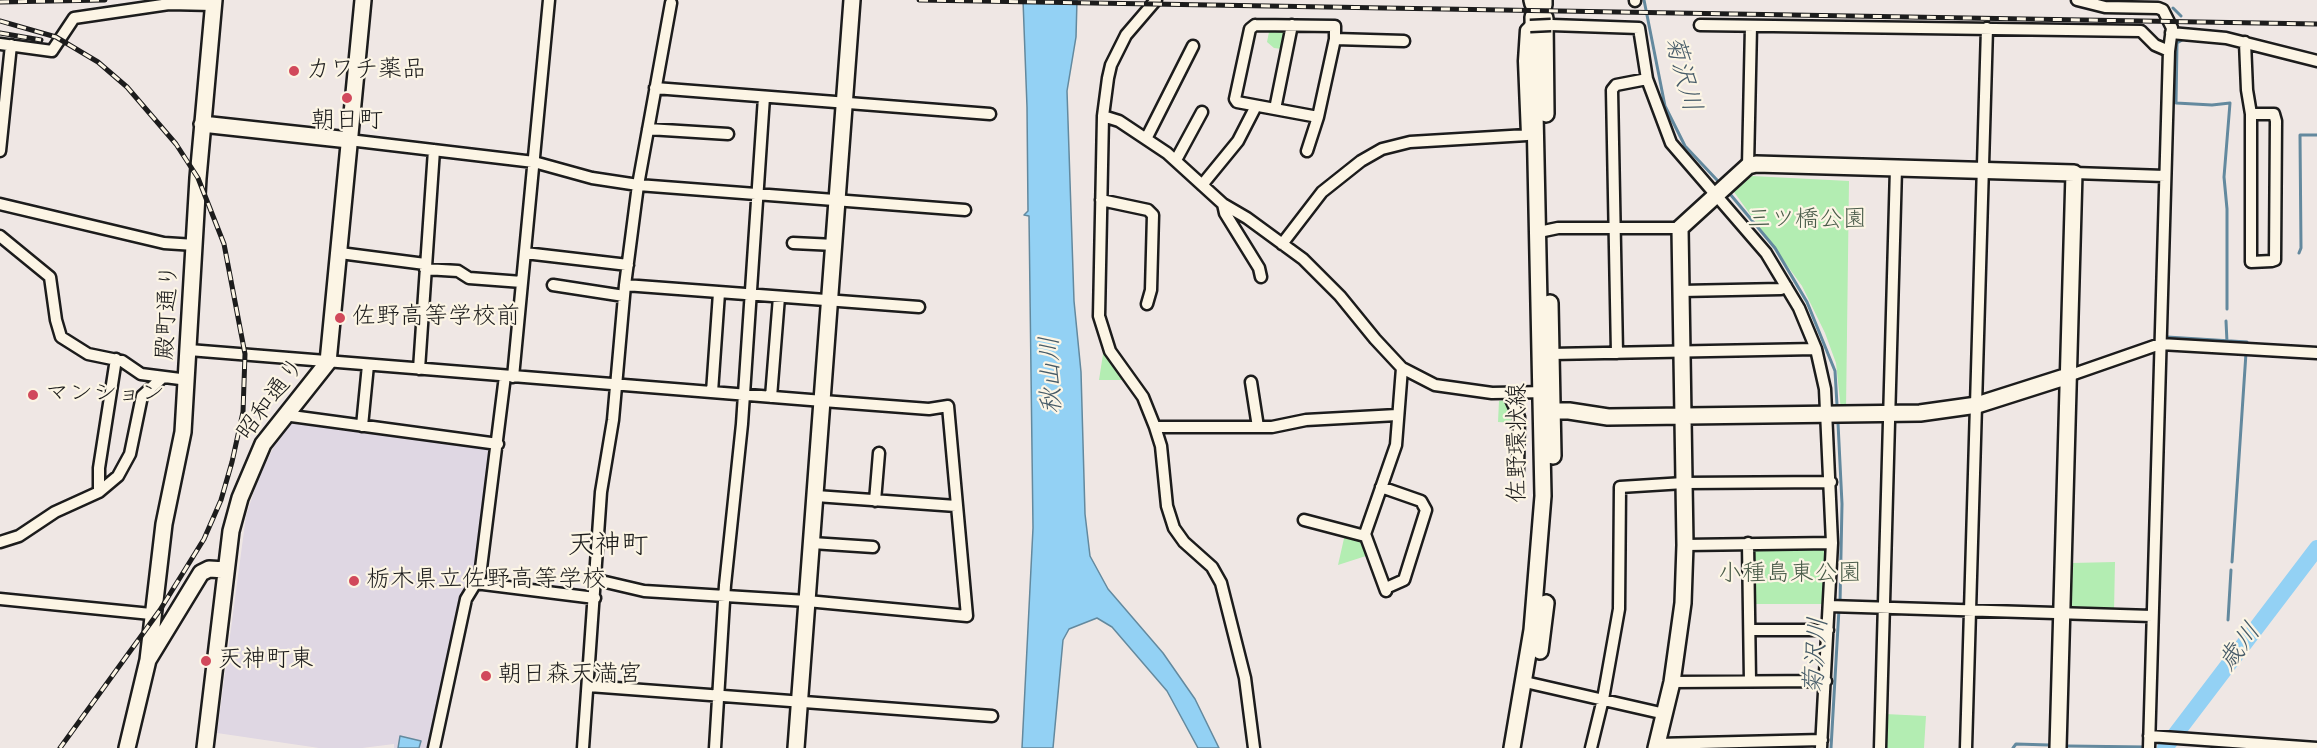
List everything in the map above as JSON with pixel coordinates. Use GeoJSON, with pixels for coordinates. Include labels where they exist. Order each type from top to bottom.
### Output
{"type":"FeatureCollection","features":[{"type":"Feature","properties":{"kind":"street","name":"昭和通り"},"geometry":{"type":"LineString","coordinates":[[205,748],[231,531],[246,478],[263,444],[328,362],[363,0]]}},
{"type":"Feature","properties":{"kind":"street"},"geometry":{"type":"LineString","coordinates":[[434,748],[466,599],[480,576],[483,558],[522,282],[549,0]]}},
{"type":"Feature","properties":{"kind":"street"},"geometry":{"type":"LineString","coordinates":[[796,748],[824,401],[852,0]]}},
{"type":"Feature","properties":{"kind":"street"},"geometry":{"type":"LineString","coordinates":[[1156,0],[1126,35],[1111,64],[1103,116],[1101,325],[1110,351],[1143,397],[1155,427],[1161,446],[1167,506],[1174,528],[1184,542],[1212,567],[1221,582],[1245,678],[1254,748]]}},
{"type":"Feature","properties":{"kind":"street"},"geometry":{"type":"LineString","coordinates":[[2077,0],[2105,7],[2158,8],[2165,14],[2172,28],[2169,51],[2148,748]]}},
{"type":"Feature","properties":{"kind":"street"},"geometry":{"type":"LineString","coordinates":[[0,151],[5,45],[52,51],[74,18],[169,4],[213,3]]}},
{"type":"Feature","properties":{"kind":"street","name":"殿町通り"},"geometry":{"type":"LineString","coordinates":[[148,660],[151,614],[164,524],[183,432],[202,124],[213,3]]}},
{"type":"Feature","properties":{"kind":"street"},"geometry":{"type":"LineString","coordinates":[[583,748],[597,580],[601,492],[613,418],[638,184],[671,3]]}},
{"type":"Feature","properties":{"kind":"street"},"geometry":{"type":"LineString","coordinates":[[1282,244],[1322,192],[1353,167],[1382,149],[1410,142],[1527,135],[1524,61],[1526,30],[1539,12],[1639,28],[1647,79],[1671,143],[1766,253],[1799,308],[1823,371],[1831,482],[1832,606],[1828,630],[1821,744],[1657,746],[1672,682],[1683,603],[1685,545],[1680,228]]}},
{"type":"Feature","properties":{"kind":"street","name":"佐野環状線"},"geometry":{"type":"LineString","coordinates":[[1522,748],[1537,591],[1547,411],[1539,12]]}},
{"type":"Feature","properties":{"kind":"street"},"geometry":{"type":"LineString","coordinates":[[1306,152],[1318,117],[1335,39],[1335,26],[1254,25],[1250,29],[1235,99],[1237,102],[1318,117]]}},
{"type":"Feature","properties":{"kind":"street"},"geometry":{"type":"LineString","coordinates":[[1275,109],[1292,25]]}},
{"type":"Feature","properties":{"kind":"street"},"geometry":{"type":"LineString","coordinates":[[1700,25],[2141,31],[2155,45],[2169,51]]}},
{"type":"Feature","properties":{"kind":"street"},"geometry":{"type":"LineString","coordinates":[[1748,166],[1751,26]]}},
{"type":"Feature","properties":{"kind":"street"},"geometry":{"type":"LineString","coordinates":[[1966,748],[1972,610],[1987,28]]}},
{"type":"Feature","properties":{"kind":"street"},"geometry":{"type":"LineString","coordinates":[[2171,33],[2209,35],[2245,42],[2317,62]]}},
{"type":"Feature","properties":{"kind":"street"},"geometry":{"type":"LineString","coordinates":[[1335,39],[1404,41]]}},
{"type":"Feature","properties":{"kind":"street"},"geometry":{"type":"LineString","coordinates":[[2245,42],[2247,90],[2251,114],[2251,262],[2272,261],[2275,260],[2276,121],[2274,114],[2251,114]]}},
{"type":"Feature","properties":{"kind":"street"},"geometry":{"type":"LineString","coordinates":[[1146,139],[1193,46]]}},
{"type":"Feature","properties":{"kind":"street"},"geometry":{"type":"LineString","coordinates":[[1617,353],[1612,90],[1616,85],[1647,79]]}},
{"type":"Feature","properties":{"kind":"street"},"geometry":{"type":"LineString","coordinates":[[656,88],[990,114]]}},
{"type":"Feature","properties":{"kind":"street"},"geometry":{"type":"LineString","coordinates":[[715,748],[726,596],[724,585],[743,394],[764,97]]}},
{"type":"Feature","properties":{"kind":"street"},"geometry":{"type":"LineString","coordinates":[[1202,185],[1238,141],[1256,106]]}},
{"type":"Feature","properties":{"kind":"street"},"geometry":{"type":"LineString","coordinates":[[1176,160],[1202,112]]}},
{"type":"Feature","properties":{"kind":"street"},"geometry":{"type":"LineString","coordinates":[[1103,116],[1119,121],[1176,160],[1223,204],[1282,244],[1324,278],[1402,368],[1435,385],[1508,393],[1546,392]]}},
{"type":"Feature","properties":{"kind":"street"},"geometry":{"type":"LineString","coordinates":[[202,124],[534,162],[592,178],[638,184],[965,210]]}},
{"type":"Feature","properties":{"kind":"street"},"geometry":{"type":"LineString","coordinates":[[648,129],[728,134]]}},
{"type":"Feature","properties":{"kind":"street"},"geometry":{"type":"LineString","coordinates":[[419,369],[434,150]]}},
{"type":"Feature","properties":{"kind":"street"},"geometry":{"type":"LineString","coordinates":[[1543,231],[1614,227],[1680,228],[1748,166],[2165,176]]}},
{"type":"Feature","properties":{"kind":"street"},"geometry":{"type":"LineString","coordinates":[[1880,748],[1896,168]]}},
{"type":"Feature","properties":{"kind":"street"},"geometry":{"type":"LineString","coordinates":[[2058,748],[2074,173]]}},
{"type":"Feature","properties":{"kind":"street"},"geometry":{"type":"LineString","coordinates":[[1101,200],[1148,210],[1153,215],[1151,290],[1147,304]]}},
{"type":"Feature","properties":{"kind":"street"},"geometry":{"type":"LineString","coordinates":[[0,204],[164,243],[195,245]]}},
{"type":"Feature","properties":{"kind":"street"},"geometry":{"type":"LineString","coordinates":[[1223,204],[1225,213],[1259,268],[1261,277]]}},
{"type":"Feature","properties":{"kind":"street","name":"佐野環状線"},"geometry":{"type":"LineString","coordinates":[[1543,231],[1551,354],[1546,392]]}},
{"type":"Feature","properties":{"kind":"street"},"geometry":{"type":"LineString","coordinates":[[0,236],[50,277],[61,337],[88,354],[116,359],[141,374],[160,379],[188,380]]}},
{"type":"Feature","properties":{"kind":"street"},"geometry":{"type":"LineString","coordinates":[[793,243],[835,245]]}},
{"type":"Feature","properties":{"kind":"street"},"geometry":{"type":"LineString","coordinates":[[339,253],[458,271],[469,278],[522,282]]}},
{"type":"Feature","properties":{"kind":"street"},"geometry":{"type":"LineString","coordinates":[[525,253],[628,265]]}},
{"type":"Feature","properties":{"kind":"street"},"geometry":{"type":"LineString","coordinates":[[553,285],[719,293],[919,307]]}},
{"type":"Feature","properties":{"kind":"street"},"geometry":{"type":"LineString","coordinates":[[1681,291],[1780,289],[1786,286]]}},
{"type":"Feature","properties":{"kind":"street"},"geometry":{"type":"LineString","coordinates":[[712,392],[719,293]]}},
{"type":"Feature","properties":{"kind":"street"},"geometry":{"type":"LineString","coordinates":[[771,397],[779,297]]}},
{"type":"Feature","properties":{"kind":"street"},"geometry":{"type":"LineString","coordinates":[[1547,411],[1608,417],[1683,417],[1942,411],[1977,405],[2160,344],[2317,353]]}},
{"type":"Feature","properties":{"kind":"street"},"geometry":{"type":"LineString","coordinates":[[1551,354],[1816,349]]}},
{"type":"Feature","properties":{"kind":"street"},"geometry":{"type":"LineString","coordinates":[[189,350],[929,409],[948,406],[967,616],[807,601],[644,591],[597,580]]}},
{"type":"Feature","properties":{"kind":"street"},"geometry":{"type":"LineString","coordinates":[[99,492],[99,468],[116,359]]}},
{"type":"Feature","properties":{"kind":"street"},"geometry":{"type":"LineString","coordinates":[[362,426],[368,365]]}},
{"type":"Feature","properties":{"kind":"street"},"geometry":{"type":"LineString","coordinates":[[1382,487],[1422,501],[1426,510],[1404,580],[1386,589],[1365,536],[1396,445],[1396,415],[1402,368]]}},
{"type":"Feature","properties":{"kind":"street"},"geometry":{"type":"LineString","coordinates":[[0,542],[19,536],[55,512],[99,492],[110,484],[127,464],[136,431],[140,401],[160,379]]}},
{"type":"Feature","properties":{"kind":"street"},"geometry":{"type":"LineString","coordinates":[[1251,382],[1258,427]]}},
{"type":"Feature","properties":{"kind":"street"},"geometry":{"type":"LineString","coordinates":[[1508,393],[1519,417],[1518,470]]}},
{"type":"Feature","properties":{"kind":"street"},"geometry":{"type":"LineString","coordinates":[[284,415],[498,444]]}},
{"type":"Feature","properties":{"kind":"street"},"geometry":{"type":"LineString","coordinates":[[1155,427],[1163,424],[1258,427],[1306,420],[1396,415]]}},
{"type":"Feature","properties":{"kind":"street"},"geometry":{"type":"LineString","coordinates":[[875,501],[879,453]]}},
{"type":"Feature","properties":{"kind":"street"},"geometry":{"type":"LineString","coordinates":[[1591,748],[1603,699],[1619,609],[1620,487],[1684,483],[1831,482]]}},
{"type":"Feature","properties":{"kind":"street"},"geometry":{"type":"LineString","coordinates":[[816,496],[956,506]]}},
{"type":"Feature","properties":{"kind":"street"},"geometry":{"type":"LineString","coordinates":[[1304,520],[1365,536]]}},
{"type":"Feature","properties":{"kind":"street"},"geometry":{"type":"LineString","coordinates":[[812,543],[873,547]]}},
{"type":"Feature","properties":{"kind":"street"},"geometry":{"type":"LineString","coordinates":[[1748,543],[1750,681]]}},
{"type":"Feature","properties":{"kind":"street"},"geometry":{"type":"LineString","coordinates":[[1685,545],[1832,543]]}},
{"type":"Feature","properties":{"kind":"street"},"geometry":{"type":"LineString","coordinates":[[127,748],[148,660],[201,573],[209,569],[226,570]]}},
{"type":"Feature","properties":{"kind":"street"},"geometry":{"type":"LineString","coordinates":[[475,583],[595,598]]}},
{"type":"Feature","properties":{"kind":"street"},"geometry":{"type":"LineString","coordinates":[[0,599],[151,614]]}},
{"type":"Feature","properties":{"kind":"street"},"geometry":{"type":"LineString","coordinates":[[1832,606],[2152,616]]}},
{"type":"Feature","properties":{"kind":"street"},"geometry":{"type":"LineString","coordinates":[[1750,630],[1828,630]]}},
{"type":"Feature","properties":{"kind":"street"},"geometry":{"type":"LineString","coordinates":[[1672,682],[1826,681]]}},
{"type":"Feature","properties":{"kind":"street"},"geometry":{"type":"LineString","coordinates":[[1530,683],[1665,714]]}},
{"type":"Feature","properties":{"kind":"street","name":"佐野環状線"},"geometry":{"type":"LineString","coordinates":[[1512,748],[1530,683]]}},
{"type":"Feature","properties":{"kind":"street"},"geometry":{"type":"LineString","coordinates":[[589,686],[992,716]]}},
{"type":"Feature","properties":{"kind":"street"},"geometry":{"type":"LineString","coordinates":[[2149,736],[2317,748]]}},
{"type":"Feature","properties":{"kind":"shaded area","name":"栃木県立佐野高等学校"},"geometry":{"type":"Polygon","coordinates":[[[288,418],[493,445],[476,576],[465,586],[446,688],[427,748],[394,748],[394,744],[362,748],[319,748],[217,733],[246,516],[258,479],[288,418]]]}},
{"type":"Feature","properties":{"kind":"green space"},"geometry":{"type":"Polygon","coordinates":[[[1270,27],[1287,29],[1282,49],[1274,48],[1267,42],[1270,27]]]}},
{"type":"Feature","properties":{"kind":"green space","name":"三ツ橋公園"},"geometry":{"type":"Polygon","coordinates":[[[1752,176],[1849,181],[1846,410],[1841,410],[1836,363],[1825,333],[1802,286],[1734,192],[1752,176]]]}},
{"type":"Feature","properties":{"kind":"green space"},"geometry":{"type":"Polygon","coordinates":[[[1103,354],[1107,354],[1122,380],[1099,380],[1103,354]]]}},
{"type":"Feature","properties":{"kind":"green space"},"geometry":{"type":"Polygon","coordinates":[[[1505,400],[1516,423],[1498,422],[1499,401],[1505,400]]]}},
{"type":"Feature","properties":{"kind":"green space"},"geometry":{"type":"Polygon","coordinates":[[[1345,534],[1363,540],[1369,555],[1338,565],[1345,534]]]}},
{"type":"Feature","properties":{"kind":"green space","name":"小種島東公園"},"geometry":{"type":"Polygon","coordinates":[[[1757,547],[1822,547],[1828,550],[1826,604],[1753,604],[1752,553],[1757,547]]]}},
{"type":"Feature","properties":{"kind":"green space"},"geometry":{"type":"Polygon","coordinates":[[[2115,562],[2114,612],[2070,609],[2071,563],[2115,562]]]}},
{"type":"Feature","properties":{"kind":"green space"},"geometry":{"type":"Polygon","coordinates":[[[1885,714],[1926,716],[1924,748],[1885,748],[1885,714]]]}},
{"type":"Feature","properties":{"kind":"water","name":"秋山川"},"geometry":{"type":"Polygon","coordinates":[[[1023,0],[1077,0],[1076,37],[1067,91],[1074,301],[1081,372],[1085,514],[1090,556],[1108,589],[1163,653],[1195,699],[1219,748],[1198,748],[1167,691],[1112,627],[1097,618],[1069,629],[1063,640],[1053,748],[1022,748],[1033,528],[1029,216],[1024,215],[1028,211],[1023,0]]]}},
{"type":"Feature","properties":{"kind":"water"},"geometry":{"type":"Polygon","coordinates":[[[400,736],[421,741],[419,748],[398,748],[400,736]]]}},
{"type":"Feature","properties":{"kind":"waterway","name":"菊沢川"},"geometry":{"type":"LineString","coordinates":[[1644,0],[1665,106],[1685,146],[1717,180]]}},
{"type":"Feature","properties":{"kind":"waterway"},"geometry":{"type":"LineString","coordinates":[[2173,8],[2181,16]]}},
{"type":"Feature","properties":{"kind":"waterway"},"geometry":{"type":"LineString","coordinates":[[2182,40],[2177,43],[2176,103],[2212,105],[2230,103],[2224,177],[2227,209],[2227,309]]}},
{"type":"Feature","properties":{"kind":"waterway"},"geometry":{"type":"LineString","coordinates":[[2299,253],[2301,248],[2300,135],[2317,135]]}},
{"type":"Feature","properties":{"kind":"waterway","name":"菊沢川"},"geometry":{"type":"LineString","coordinates":[[1730,194],[1775,248],[1807,302],[1835,371],[1837,405]]}},
{"type":"Feature","properties":{"kind":"waterway"},"geometry":{"type":"LineString","coordinates":[[2226,321],[2227,342]]}},
{"type":"Feature","properties":{"kind":"waterway"},"geometry":{"type":"LineString","coordinates":[[2167,337],[2247,342]]}},
{"type":"Feature","properties":{"kind":"waterway"},"geometry":{"type":"LineString","coordinates":[[2232,562],[2246,353]]}},
{"type":"Feature","properties":{"kind":"waterway","name":"菊沢川"},"geometry":{"type":"LineString","coordinates":[[1838,423],[1842,504],[1840,603]]}},
{"type":"Feature","properties":{"kind":"waterway","name":"歳川"},"geometry":{"type":"LineString","coordinates":[[2165,748],[2317,548]]}},
{"type":"Feature","properties":{"kind":"waterway"},"geometry":{"type":"LineString","coordinates":[[2228,620],[2231,570]]}},
{"type":"Feature","properties":{"kind":"waterway","name":"菊沢川"},"geometry":{"type":"LineString","coordinates":[[1831,748],[1839,609]]}},
{"type":"Feature","properties":{"kind":"waterway"},"geometry":{"type":"LineString","coordinates":[[2013,748],[2016,744],[2049,745]]}},
{"type":"Feature","properties":{"kind":"waterway"},"geometry":{"type":"LineString","coordinates":[[2068,746],[2146,747]]}},
{"type":"Feature","properties":{"kind":"railway"},"geometry":{"type":"LineString","coordinates":[[0,2],[105,0]]}},
{"type":"Feature","properties":{"kind":"railway"},"geometry":{"type":"LineString","coordinates":[[919,0],[2317,24]]}},
{"type":"Feature","properties":{"kind":"railway"},"geometry":{"type":"LineString","coordinates":[[0,21],[56,37],[98,62],[127,87],[176,144],[198,178],[224,244],[245,354],[243,412],[232,462],[221,500],[204,539],[160,610],[60,748]]}},
{"type":"Feature","properties":{"kind":"railway"},"geometry":{"type":"LineString","coordinates":[[0,33],[41,40]]}},
{"type":"Feature","properties":{"kind":"place","name":"カワチ薬品"},"geometry":{"type":"Point","coordinates":[294,71]}},
{"type":"Feature","properties":{"kind":"place","name":"朝日町"},"geometry":{"type":"Point","coordinates":[347,98]}},
{"type":"Feature","properties":{"kind":"place","name":"佐野高等学校前"},"geometry":{"type":"Point","coordinates":[340,318]}},
{"type":"Feature","properties":{"kind":"place","name":"マンション"},"geometry":{"type":"Point","coordinates":[33,395]}},
{"type":"Feature","properties":{"kind":"place","name":"栃木県立佐野高等学校"},"geometry":{"type":"Point","coordinates":[354,581]}},
{"type":"Feature","properties":{"kind":"place","name":"天神町東"},"geometry":{"type":"Point","coordinates":[206,661]}},
{"type":"Feature","properties":{"kind":"place","name":"朝日森天満宮"},"geometry":{"type":"Point","coordinates":[486,676]}},
{"type":"Feature","properties":{"kind":"district","name":"天神町"},"geometry":{"type":"Point","coordinates":[608,547]}}]}
